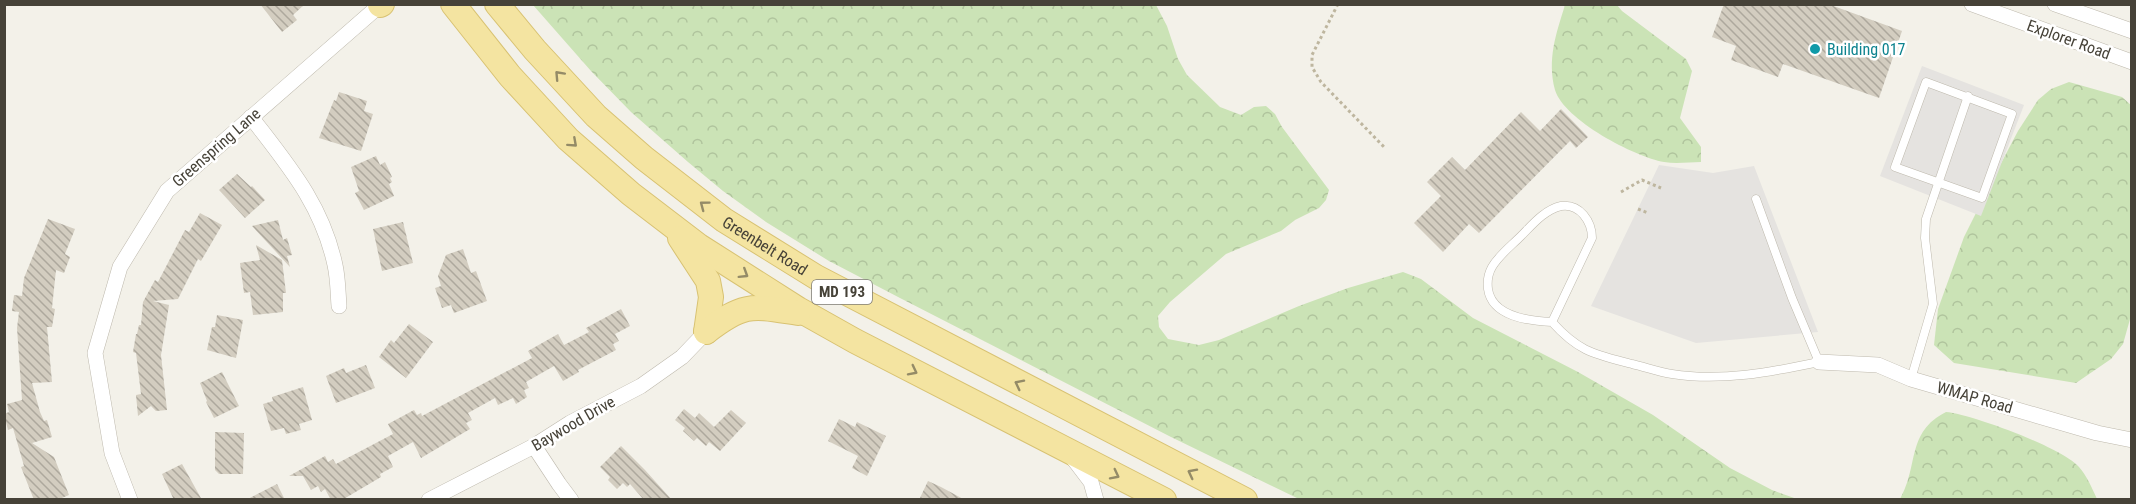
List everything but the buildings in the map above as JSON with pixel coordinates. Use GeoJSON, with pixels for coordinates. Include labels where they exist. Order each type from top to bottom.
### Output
{"type":"FeatureCollection","features":[{"type":"Feature","properties":{"kind":"main road"},"geometry":{"type":"LineString","coordinates":[[435,4],[459,13]]}},
{"type":"Feature","properties":{"kind":"main road","name":"Greenbelt Road"},"geometry":{"type":"LineString","coordinates":[[497,4],[535,50],[596,116],[679,186],[724,220],[816,278],[1245,500]]}},
{"type":"Feature","properties":{"kind":"main road","name":"MD 193"},"geometry":{"type":"LineString","coordinates":[[459,13],[510,76],[568,139],[631,194],[699,246],[855,341],[1164,500]]}},
{"type":"Feature","properties":{"kind":"main road"},"geometry":{"type":"LineString","coordinates":[[672,226],[708,281],[711,297],[706,332]]}},
{"type":"Feature","properties":{"kind":"main road"},"geometry":{"type":"LineString","coordinates":[[706,332],[728,315],[746,307],[808,314]]}},
{"type":"Feature","properties":{"kind":"main road"},"geometry":{"type":"LineString","coordinates":[[1033,432],[1049,399]]}},
{"type":"Feature","properties":{"kind":"street","name":"Explorer Road"},"geometry":{"type":"LineString","coordinates":[[2055,4],[2132,31]]}},
{"type":"Feature","properties":{"kind":"street","name":"Greenspring Lane"},"geometry":{"type":"LineString","coordinates":[[130,500],[112,453],[95,353],[120,267],[166,190],[381,5]]}},
{"type":"Feature","properties":{"kind":"street","name":"Explorer Road"},"geometry":{"type":"LineString","coordinates":[[1976,5],[2132,62]]}},
{"type":"Feature","properties":{"kind":"street"},"geometry":{"type":"LineString","coordinates":[[251,117],[299,179],[319,216],[335,266],[339,306]]}},
{"type":"Feature","properties":{"kind":"street","name":"Baywood Drive"},"geometry":{"type":"LineString","coordinates":[[429,500],[534,446],[570,423],[655,376],[682,357],[706,332]]}},
{"type":"Feature","properties":{"kind":"street","name":"WMAP Road"},"geometry":{"type":"LineString","coordinates":[[1819,362],[1878,365],[1911,379],[2097,433],[2132,440]]}},
{"type":"Feature","properties":{"kind":"street"},"geometry":{"type":"LineString","coordinates":[[534,446],[571,500]]}},
{"type":"Feature","properties":{"kind":"street"},"geometry":{"type":"LineString","coordinates":[[1067,450],[1091,482],[1096,500]]}},
{"type":"Feature","properties":{"kind":"lane"},"geometry":{"type":"LineString","coordinates":[[1926,82],[1968,96],[2012,114],[1982,198],[1895,167],[1926,82]]}},
{"type":"Feature","properties":{"kind":"lane"},"geometry":{"type":"LineString","coordinates":[[1911,379],[1932,304],[1926,219],[1968,96]]}},
{"type":"Feature","properties":{"kind":"lane"},"geometry":{"type":"LineString","coordinates":[[1552,322],[1592,238],[1592,227],[1588,219],[1573,207],[1561,206],[1544,214],[1491,268],[1487,281],[1489,295],[1501,310],[1521,318],[1552,322],[1569,340],[1584,350],[1672,374],[1716,377],[1752,375],[1819,362],[1792,298],[1756,199]]}},
{"type":"Feature","properties":{"kind":"path"},"geometry":{"type":"LineString","coordinates":[[1338,4],[1312,55],[1312,67],[1321,82],[1384,147]]}},
{"type":"Feature","properties":{"kind":"path"},"geometry":{"type":"LineString","coordinates":[[1621,192],[1642,180],[1661,188]]}},
{"type":"Feature","properties":{"kind":"path"},"geometry":{"type":"LineString","coordinates":[[1638,209],[1648,213]]}},
{"type":"Feature","properties":{"kind":"green space"},"geometry":{"type":"Polygon","coordinates":[[[533,5],[1156,5],[1187,75],[1220,107],[1241,115],[1254,107],[1266,106],[1275,114],[1282,127],[1329,190],[1326,200],[1319,208],[1295,220],[1281,231],[1226,254],[1170,302],[1158,316],[1159,327],[1168,339],[1199,345],[1219,340],[1299,306],[1348,288],[1403,272],[1421,279],[1473,318],[1578,372],[1653,415],[1730,468],[1772,490],[1797,499],[1299,499],[1171,437],[900,298],[829,261],[766,222],[723,191],[631,112],[591,71],[533,5]]]}},
{"type":"Feature","properties":{"kind":"green space"},"geometry":{"type":"Polygon","coordinates":[[[1565,5],[1617,5],[1686,59],[1692,71],[1680,118],[1701,147],[1701,162],[1664,162],[1636,153],[1586,125],[1561,102],[1555,90],[1552,57],[1565,5]]]}},
{"type":"Feature","properties":{"kind":"green space"},"geometry":{"type":"Polygon","coordinates":[[[2069,82],[2122,97],[2132,106],[2132,312],[2123,344],[2111,359],[2076,383],[1954,363],[1934,345],[1938,309],[1964,237],[2018,131],[2038,100],[2051,89],[2069,82]]]}},
{"type":"Feature","properties":{"kind":"green space"},"geometry":{"type":"Polygon","coordinates":[[[1946,412],[1995,425],[2070,459],[2087,478],[2097,499],[1900,499],[1906,487],[1919,440],[1933,420],[1946,412]]]}},
{"type":"Feature","properties":{"kind":"shaded area"},"geometry":{"type":"Polygon","coordinates":[[[1922,66],[2024,105],[1981,216],[1880,176],[1922,66]]]}},
{"type":"Feature","properties":{"kind":"shaded area"},"geometry":{"type":"Polygon","coordinates":[[[1659,165],[1713,173],[1754,166],[1818,332],[1696,343],[1591,306],[1659,165]]]}},
{"type":"Feature","properties":{"kind":"place","name":"Building 017"},"geometry":{"type":"Point","coordinates":[1815,49]}}]}
